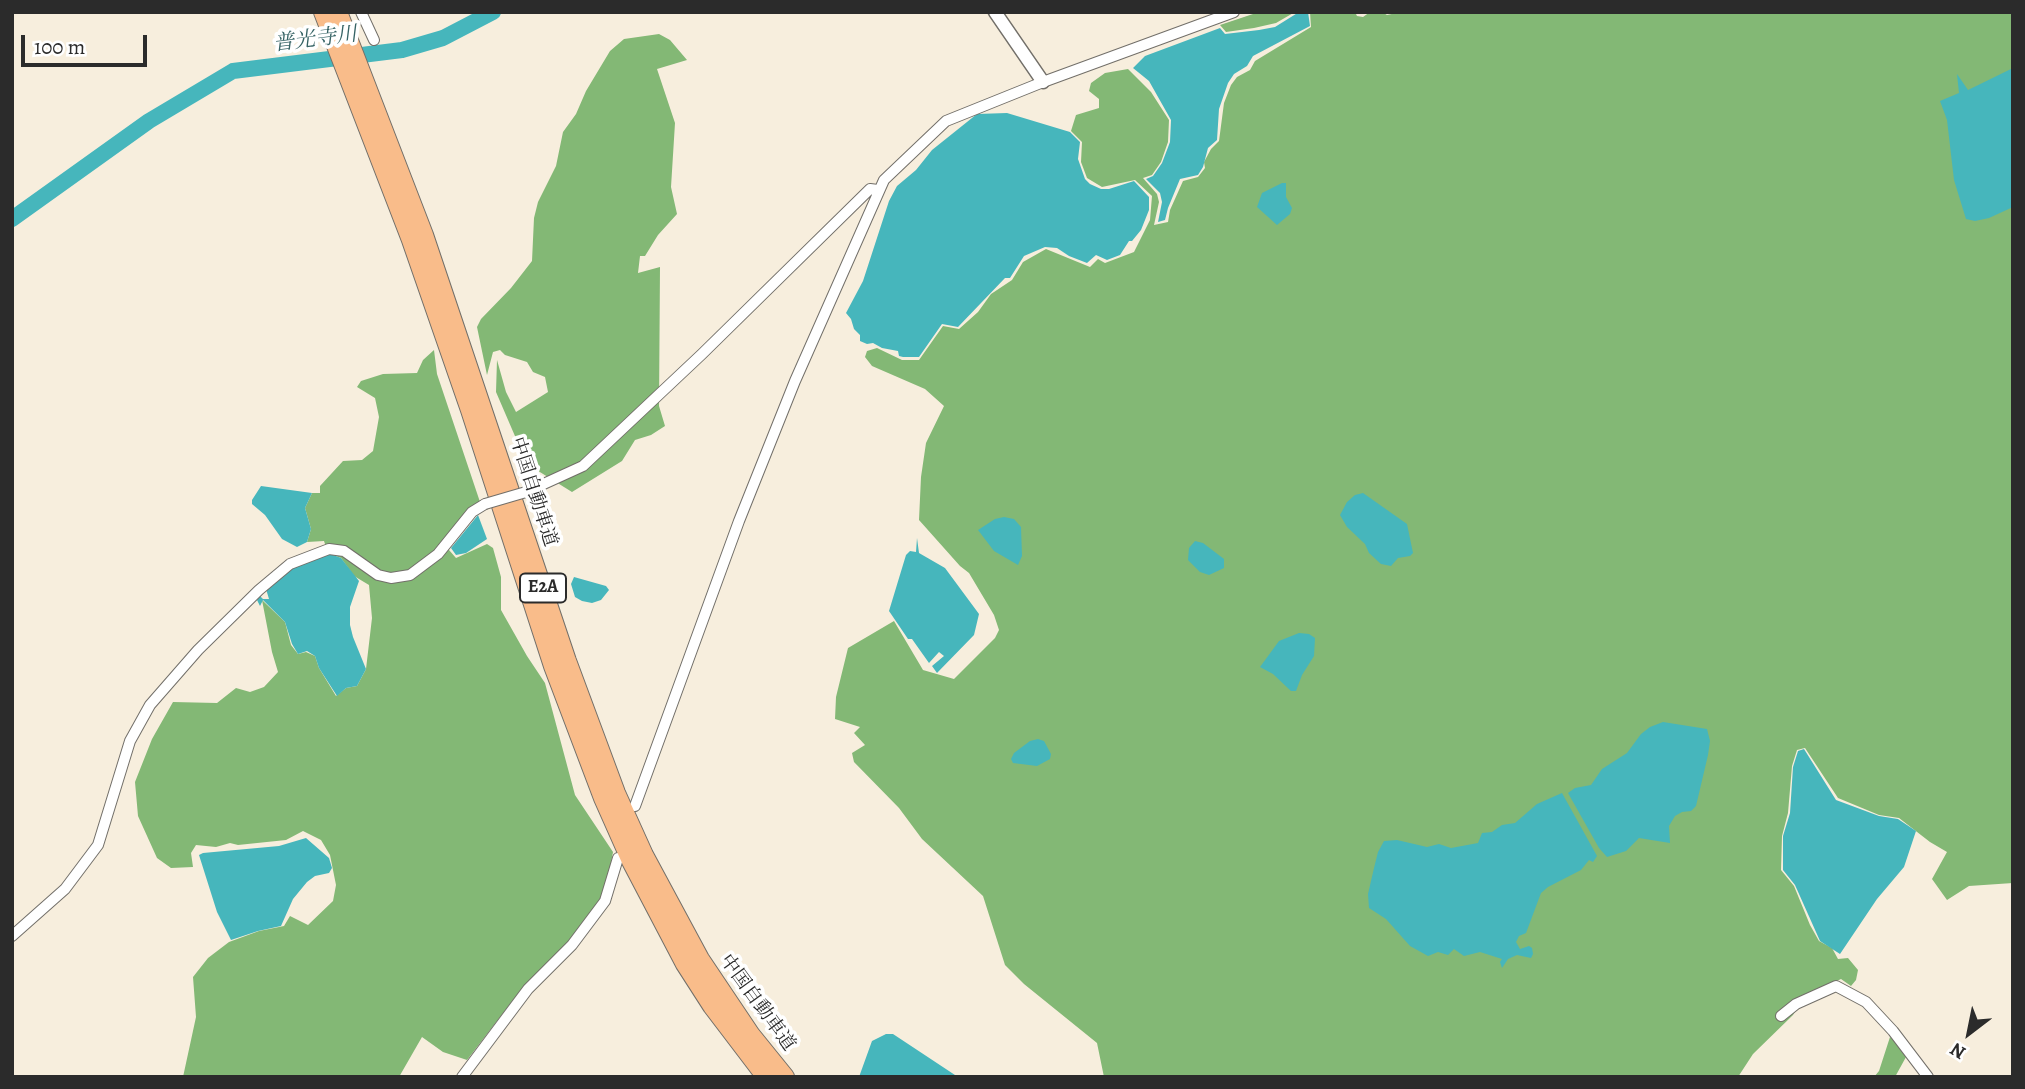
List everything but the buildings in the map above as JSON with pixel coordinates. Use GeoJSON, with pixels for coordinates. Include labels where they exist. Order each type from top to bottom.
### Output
{"type":"FeatureCollection","features":[{"type":"Feature","properties":{"kind":"highway","name":"中国自動車道"},"geometry":{"type":"LineString","coordinates":[[323,12],[339,34],[450,309],[567,662],[616,793],[644,856],[700,959],[751,1035],[785,1077]]}},
{"type":"Feature","properties":{"kind":"highway","name":"中国自動車道"},"geometry":{"type":"LineString","coordinates":[[338,12],[339,34]]}},
{"type":"Feature","properties":{"kind":"highway","name":"中国自動車道"},"geometry":{"type":"LineString","coordinates":[[353,70],[470,410],[553,666],[603,798],[631,861],[685,964],[712,1006],[766,1077]]}},
{"type":"Feature","properties":{"kind":"street"},"geometry":{"type":"LineString","coordinates":[[361,12],[374,40]]}},
{"type":"Feature","properties":{"kind":"street"},"geometry":{"type":"LineString","coordinates":[[995,12],[1043,82]]}},
{"type":"Feature","properties":{"kind":"street"},"geometry":{"type":"LineString","coordinates":[[635,806],[652,766],[739,521],[795,381],[878,190],[906,157],[946,121],[1043,82],[1234,12]]}},
{"type":"Feature","properties":{"kind":"street"},"geometry":{"type":"LineString","coordinates":[[12,936],[65,889],[98,845],[126,753],[150,705],[198,650],[259,590],[290,565],[329,549],[344,551],[378,575],[391,578],[410,575],[438,554],[472,512],[485,504],[526,492],[583,466],[702,354],[870,188],[878,190]]}},
{"type":"Feature","properties":{"kind":"street"},"geometry":{"type":"LineString","coordinates":[[462,1077],[528,989],[572,945],[605,901],[618,858]]}},
{"type":"Feature","properties":{"kind":"street"},"geometry":{"type":"LineString","coordinates":[[1781,1016],[1796,1004],[1836,986],[1866,1002],[1893,1031],[1928,1077]]}},
{"type":"Feature","properties":{"kind":"green space"},"geometry":{"type":"Polygon","coordinates":[[[1259,12],[1295,12],[1276,23],[1254,28],[1226,32],[1220,25],[1259,12]]]}},
{"type":"Feature","properties":{"kind":"green space"},"geometry":{"type":"Polygon","coordinates":[[[1310,12],[1355,12],[1357,16],[1363,17],[1370,12],[1387,15],[1401,12],[2013,12],[2013,883],[1969,886],[1947,900],[1932,879],[1947,852],[1899,818],[1879,815],[1838,798],[1805,748],[1797,750],[1792,766],[1788,813],[1782,836],[1781,870],[1794,886],[1819,941],[1832,948],[1838,959],[1848,958],[1858,970],[1856,980],[1851,986],[1841,979],[1805,996],[1793,1015],[1753,1054],[1738,1077],[1104,1077],[1097,1043],[1024,984],[1005,965],[983,896],[922,839],[899,808],[854,762],[852,753],[865,745],[854,733],[860,727],[835,719],[836,697],[848,648],[894,621],[923,670],[954,679],[995,638],[999,630],[994,615],[969,573],[919,520],[926,443],[944,406],[925,389],[872,366],[865,357],[867,351],[877,348],[902,360],[919,360],[943,326],[959,329],[978,312],[991,294],[1012,280],[1023,262],[1046,249],[1090,267],[1098,259],[1105,263],[1134,252],[1150,220],[1152,196],[1135,180],[1102,187],[1087,178],[1081,162],[1082,142],[1071,131],[1076,115],[1099,108],[1099,99],[1089,91],[1091,83],[1105,73],[1128,69],[1151,92],[1169,120],[1168,142],[1161,162],[1152,175],[1143,178],[1157,194],[1159,202],[1154,225],[1168,222],[1170,210],[1183,181],[1198,177],[1205,168],[1204,162],[1211,149],[1219,141],[1224,103],[1231,85],[1237,77],[1250,70],[1255,61],[1311,27],[1310,12]]]}},
{"type":"Feature","properties":{"kind":"green space"},"geometry":{"type":"Polygon","coordinates":[[[659,34],[670,40],[687,60],[657,69],[675,123],[671,187],[677,214],[658,235],[645,256],[640,256],[638,273],[660,267],[659,406],[665,426],[651,435],[635,440],[622,461],[572,492],[527,464],[496,392],[497,360],[506,392],[516,412],[548,392],[545,377],[533,372],[527,362],[505,355],[500,350],[493,352],[487,375],[477,327],[532,261],[534,218],[538,202],[556,166],[563,132],[576,114],[586,91],[610,51],[624,39],[659,34]]]}},
{"type":"Feature","properties":{"kind":"green space"},"geometry":{"type":"Polygon","coordinates":[[[434,350],[437,374],[480,502],[452,529],[449,550],[456,558],[487,544],[493,548],[501,577],[501,610],[545,683],[575,795],[613,852],[606,892],[567,945],[520,991],[467,1060],[443,1052],[422,1037],[399,1077],[183,1077],[196,1017],[193,977],[208,958],[229,942],[259,931],[284,926],[290,916],[308,925],[333,901],[336,885],[330,855],[321,840],[303,831],[286,840],[238,845],[230,843],[216,847],[196,845],[191,853],[193,867],[171,868],[157,858],[138,816],[135,782],[152,739],[173,702],[217,703],[236,688],[250,692],[264,687],[278,672],[262,600],[285,622],[291,645],[298,654],[306,652],[315,656],[336,696],[346,688],[357,686],[366,669],[372,618],[369,585],[354,576],[341,558],[328,553],[324,541],[307,542],[311,529],[305,508],[312,493],[320,493],[320,486],[343,461],[362,460],[373,451],[379,417],[375,398],[357,387],[361,381],[383,374],[417,373],[423,360],[434,350]]]}},
{"type":"Feature","properties":{"kind":"green space"},"geometry":{"type":"Polygon","coordinates":[[[1890,1037],[1898,1043],[1906,1057],[1895,1077],[1874,1077],[1879,1071],[1890,1037]]]}},
{"type":"Feature","properties":{"kind":"water"},"geometry":{"type":"Polygon","coordinates":[[[1299,12],[1308,12],[1310,26],[1253,56],[1247,66],[1234,74],[1219,109],[1217,140],[1208,148],[1198,175],[1180,179],[1165,220],[1158,222],[1162,202],[1160,193],[1146,179],[1153,176],[1162,163],[1170,142],[1171,120],[1149,81],[1133,68],[1145,56],[1220,28],[1225,34],[1275,27],[1299,12]]]}},
{"type":"Feature","properties":{"kind":"water"},"geometry":{"type":"Polygon","coordinates":[[[2013,68],[2013,207],[1989,218],[1975,221],[1966,219],[1954,180],[1947,120],[1940,101],[1959,93],[1957,74],[1968,90],[2013,68]]]}},
{"type":"Feature","properties":{"kind":"water"},"geometry":{"type":"Polygon","coordinates":[[[1007,113],[1070,132],[1080,142],[1078,159],[1085,179],[1090,184],[1109,189],[1134,181],[1149,197],[1149,210],[1141,230],[1129,241],[1120,255],[1107,260],[1096,255],[1087,263],[1057,248],[1045,247],[1024,256],[1010,278],[1005,278],[958,327],[942,324],[919,357],[899,356],[898,351],[860,341],[860,335],[846,313],[863,281],[889,201],[897,186],[916,170],[932,150],[977,114],[1007,113]]]}},
{"type":"Feature","properties":{"kind":"water"},"geometry":{"type":"Polygon","coordinates":[[[1286,183],[1286,197],[1292,208],[1290,214],[1277,225],[1257,207],[1262,193],[1286,183]]]}},
{"type":"Feature","properties":{"kind":"water"},"geometry":{"type":"Polygon","coordinates":[[[261,486],[312,493],[305,508],[311,529],[307,542],[297,547],[282,539],[265,515],[252,504],[261,486]]]}},
{"type":"Feature","properties":{"kind":"water"},"geometry":{"type":"Polygon","coordinates":[[[1363,493],[1407,524],[1413,553],[1410,556],[1398,558],[1391,566],[1381,564],[1347,527],[1340,515],[1347,502],[1355,495],[1363,493]]]}},
{"type":"Feature","properties":{"kind":"water"},"geometry":{"type":"Polygon","coordinates":[[[478,515],[487,539],[466,553],[456,555],[451,548],[478,515]]]}},
{"type":"Feature","properties":{"kind":"water"},"geometry":{"type":"Polygon","coordinates":[[[995,519],[1014,519],[1021,527],[1022,556],[1018,565],[994,551],[978,530],[995,519]]]}},
{"type":"Feature","properties":{"kind":"water"},"geometry":{"type":"Polygon","coordinates":[[[917,538],[919,553],[945,568],[979,614],[974,635],[937,673],[932,666],[944,656],[939,652],[929,663],[889,611],[906,555],[910,551],[916,552],[917,538]]]}},
{"type":"Feature","properties":{"kind":"water"},"geometry":{"type":"Polygon","coordinates":[[[1195,541],[1203,543],[1224,559],[1224,568],[1209,575],[1200,572],[1188,560],[1189,548],[1195,541]]]}},
{"type":"Feature","properties":{"kind":"water"},"geometry":{"type":"Polygon","coordinates":[[[328,553],[341,558],[359,581],[350,607],[350,625],[366,669],[357,686],[346,688],[337,696],[319,668],[315,656],[307,651],[298,654],[285,622],[263,600],[260,606],[257,600],[260,596],[269,599],[266,589],[279,574],[328,553]]]}},
{"type":"Feature","properties":{"kind":"water"},"geometry":{"type":"Polygon","coordinates":[[[574,577],[606,586],[609,590],[601,600],[592,603],[582,601],[575,597],[571,584],[574,577]]]}},
{"type":"Feature","properties":{"kind":"water"},"geometry":{"type":"Polygon","coordinates":[[[1299,633],[1315,638],[1314,656],[1296,691],[1291,691],[1273,674],[1260,667],[1279,641],[1299,633]]]}},
{"type":"Feature","properties":{"kind":"water"},"geometry":{"type":"Polygon","coordinates":[[[1663,722],[1707,729],[1710,741],[1708,755],[1696,806],[1691,811],[1675,816],[1669,826],[1670,843],[1639,838],[1626,851],[1607,857],[1599,848],[1568,793],[1575,788],[1591,785],[1602,769],[1627,753],[1641,734],[1663,722]]]}},
{"type":"Feature","properties":{"kind":"water"},"geometry":{"type":"Polygon","coordinates":[[[1030,741],[1044,741],[1051,754],[1050,759],[1037,766],[1013,763],[1011,759],[1014,753],[1030,741]]]}},
{"type":"Feature","properties":{"kind":"water"},"geometry":{"type":"Polygon","coordinates":[[[1804,749],[1836,800],[1879,816],[1898,819],[1916,831],[1904,867],[1877,899],[1840,954],[1820,941],[1795,885],[1783,870],[1783,836],[1790,813],[1793,767],[1798,751],[1804,749]]]}},
{"type":"Feature","properties":{"kind":"water"},"geometry":{"type":"Polygon","coordinates":[[[1562,793],[1597,856],[1593,862],[1589,860],[1581,870],[1541,893],[1526,933],[1519,936],[1516,942],[1520,949],[1529,946],[1532,948],[1531,958],[1517,955],[1508,959],[1502,968],[1502,959],[1480,952],[1464,956],[1454,949],[1448,955],[1438,952],[1428,956],[1410,946],[1386,919],[1369,908],[1368,894],[1378,852],[1384,841],[1397,840],[1427,847],[1439,844],[1451,848],[1478,843],[1482,833],[1515,823],[1537,804],[1562,793]]]}},
{"type":"Feature","properties":{"kind":"water"},"geometry":{"type":"Polygon","coordinates":[[[306,838],[329,858],[332,868],[329,873],[315,876],[307,882],[293,899],[281,926],[231,940],[217,912],[199,855],[279,846],[306,838]]]}},
{"type":"Feature","properties":{"kind":"water"},"geometry":{"type":"Polygon","coordinates":[[[886,1034],[893,1034],[958,1077],[859,1077],[872,1041],[886,1034]]]}},
{"type":"Feature","properties":{"kind":"waterway","name":"普光寺川"},"geometry":{"type":"LineString","coordinates":[[12,219],[149,121],[233,71],[402,50],[443,38],[493,12]]}}]}
